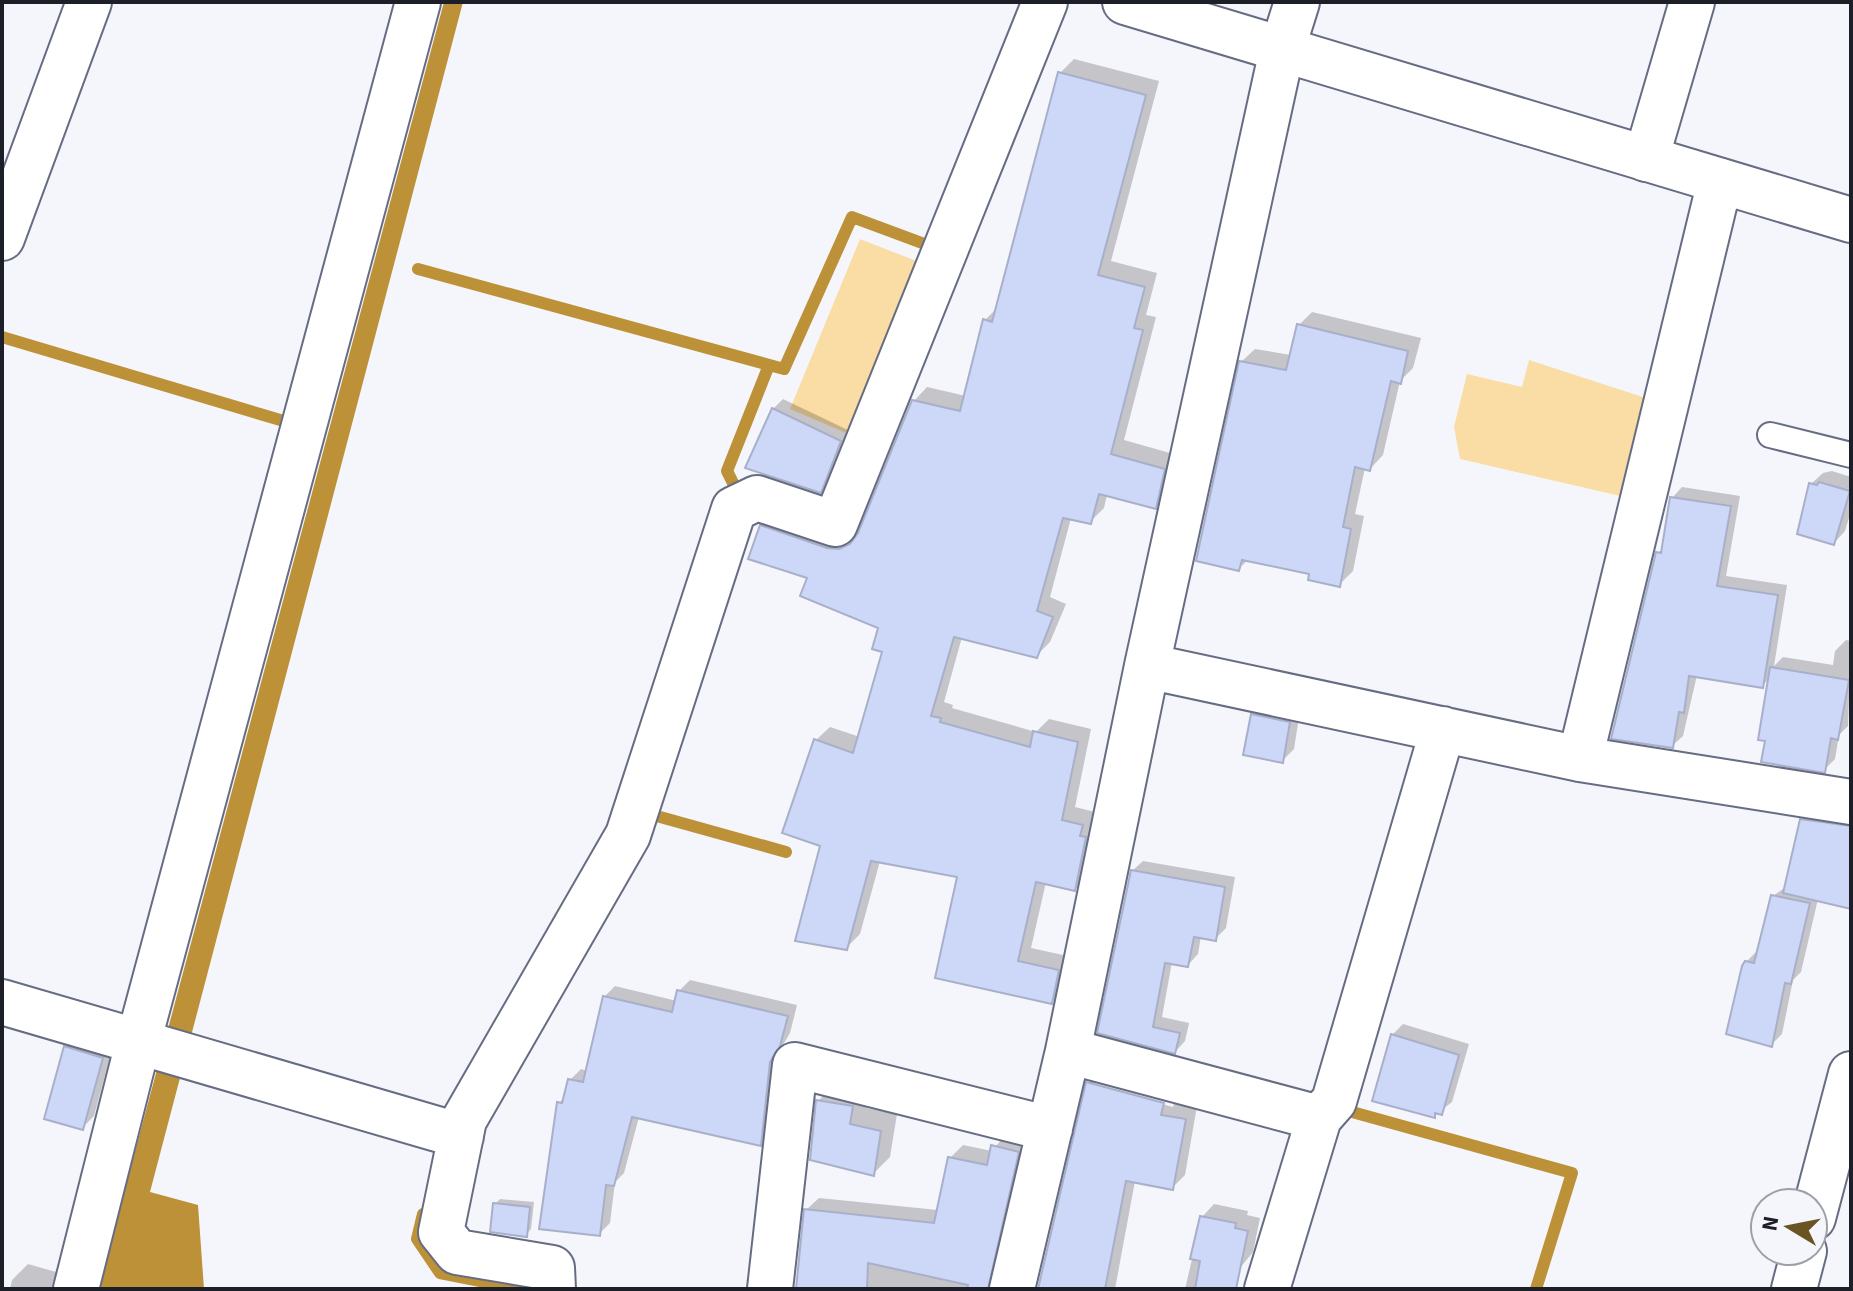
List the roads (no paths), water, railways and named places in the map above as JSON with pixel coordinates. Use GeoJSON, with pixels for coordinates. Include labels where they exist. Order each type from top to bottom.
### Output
{"type":"FeatureCollection","features":[{"type":"Feature","properties":{"kind":"street"},"geometry":{"type":"LineString","coordinates":[[2,238],[89,2]]}},
{"type":"Feature","properties":{"kind":"street"},"geometry":{"type":"LineString","coordinates":[[76,1289],[162,1050],[418,2]]}},
{"type":"Feature","properties":{"kind":"street"},"geometry":{"type":"LineString","coordinates":[[553,1289],[552,1268],[457,1252],[441,1232],[464,1120],[628,835],[734,509],[757,498],[835,524],[1045,2]]}},
{"type":"Feature","properties":{"kind":"street"},"geometry":{"type":"LineString","coordinates":[[1125,2],[1851,220]]}},
{"type":"Feature","properties":{"kind":"street"},"geometry":{"type":"LineString","coordinates":[[1012,1289],[1068,1051],[1147,666],[1282,50],[1297,2]]}},
{"type":"Feature","properties":{"kind":"street"},"geometry":{"type":"LineString","coordinates":[[1646,159],[1692,2]]}},
{"type":"Feature","properties":{"kind":"street"},"geometry":{"type":"LineString","coordinates":[[1580,759],[1720,181]]}},
{"type":"Feature","properties":{"kind":"street"},"geometry":{"type":"LineString","coordinates":[[1147,666],[1580,759],[1851,802]]}},
{"type":"Feature","properties":{"kind":"street"},"geometry":{"type":"LineString","coordinates":[[1267,1289],[1319,1118],[1334,1101],[1443,729]]}},
{"type":"Feature","properties":{"kind":"street"},"geometry":{"type":"LineString","coordinates":[[2,1002],[461,1136]]}},
{"type":"Feature","properties":{"kind":"street"},"geometry":{"type":"LineString","coordinates":[[1068,1051],[1319,1118]]}},
{"type":"Feature","properties":{"kind":"street"},"geometry":{"type":"LineString","coordinates":[[770,1289],[795,1065],[1050,1129]]}},
{"type":"Feature","properties":{"kind":"street"},"geometry":{"type":"LineString","coordinates":[[1821,1187],[1851,1074]]}},
{"type":"Feature","properties":{"kind":"street"},"geometry":{"type":"LineString","coordinates":[[1794,1289],[1800,1267]]}},
{"type":"Feature","properties":{"kind":"lane"},"geometry":{"type":"LineString","coordinates":[[1770,435],[1851,455]]}},
{"type":"Feature","properties":{"kind":"waterway"},"geometry":{"type":"LineString","coordinates":[[418,269],[784,369],[852,217],[930,246]]}},
{"type":"Feature","properties":{"kind":"waterway"},"geometry":{"type":"LineString","coordinates":[[2,337],[287,422]]}},
{"type":"Feature","properties":{"kind":"waterway"},"geometry":{"type":"LineString","coordinates":[[734,485],[727,471],[769,365]]}},
{"type":"Feature","properties":{"kind":"waterway"},"geometry":{"type":"LineString","coordinates":[[653,815],[786,852]]}},
{"type":"Feature","properties":{"kind":"waterway"},"geometry":{"type":"LineString","coordinates":[[1345,1110],[1572,1173],[1536,1289]]}},
{"type":"Feature","properties":{"kind":"waterway"},"geometry":{"type":"LineString","coordinates":[[423,1214],[417,1239],[440,1273],[520,1289]]}}]}
